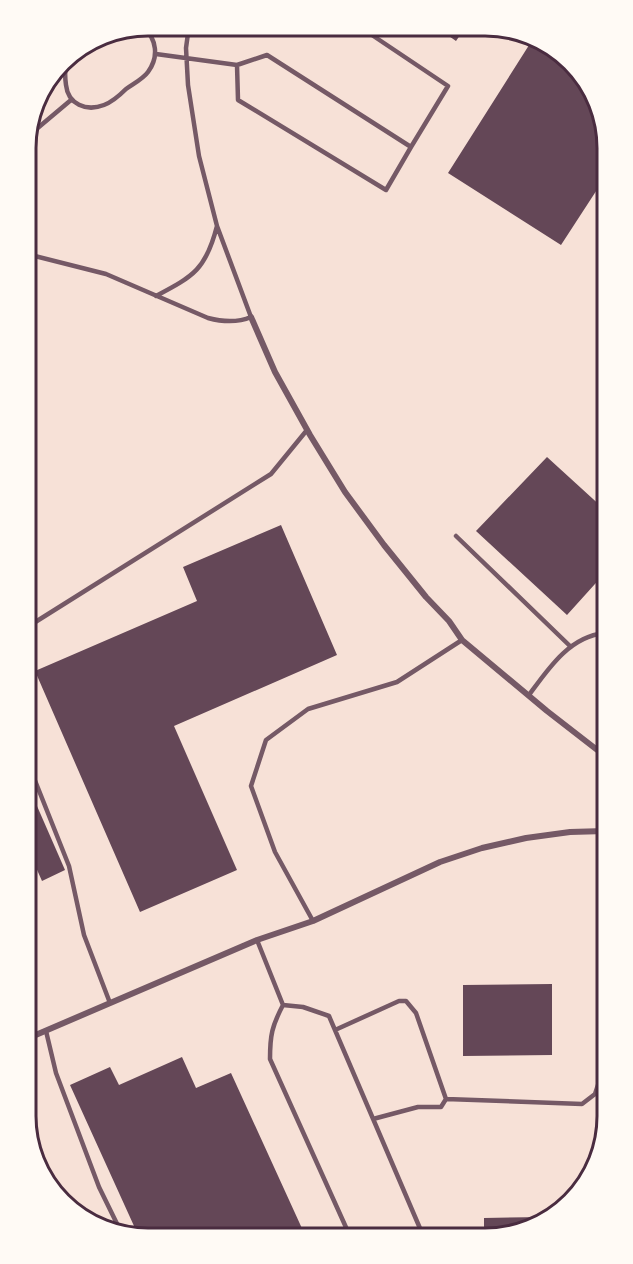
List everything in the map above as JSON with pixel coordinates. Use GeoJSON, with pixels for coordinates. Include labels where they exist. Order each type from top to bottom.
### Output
{"type":"FeatureCollection","features":[{"type":"Feature","properties":{"kind":"street"},"geometry":{"type":"LineString","coordinates":[[251,317],[275,372],[307,430],[345,492],[384,545],[426,597],[449,621],[462,640],[597,750]]}},
{"type":"Feature","properties":{"kind":"street"},"geometry":{"type":"LineString","coordinates":[[36,1035],[257,940],[313,921],[440,862],[482,848],[526,838],[597,831]]}},
{"type":"Feature","properties":{"kind":"lane"},"geometry":{"type":"LineString","coordinates":[[65,73],[67,93],[71,100],[84,107],[94,108],[104,105],[147,73],[156,54],[150,36]]}},
{"type":"Feature","properties":{"kind":"lane"},"geometry":{"type":"LineString","coordinates":[[36,256],[106,274],[208,318],[241,321],[251,317],[217,226],[199,156],[188,85],[188,36]]}},
{"type":"Feature","properties":{"kind":"lane"},"geometry":{"type":"LineString","coordinates":[[237,65],[238,100],[386,190],[448,86],[373,36]]}},
{"type":"Feature","properties":{"kind":"lane"},"geometry":{"type":"LineString","coordinates":[[156,54],[237,65],[267,55],[411,147]]}},
{"type":"Feature","properties":{"kind":"lane"},"geometry":{"type":"LineString","coordinates":[[38,127],[71,100]]}},
{"type":"Feature","properties":{"kind":"lane"},"geometry":{"type":"LineString","coordinates":[[156,296],[186,279],[200,267],[208,255],[217,226]]}},
{"type":"Feature","properties":{"kind":"lane"},"geometry":{"type":"LineString","coordinates":[[36,622],[271,474],[307,430]]}},
{"type":"Feature","properties":{"kind":"lane"},"geometry":{"type":"LineString","coordinates":[[456,536],[571,647]]}},
{"type":"Feature","properties":{"kind":"lane"},"geometry":{"type":"LineString","coordinates":[[529,695],[553,662],[571,647],[597,634]]}},
{"type":"Feature","properties":{"kind":"lane"},"geometry":{"type":"LineString","coordinates":[[313,921],[275,852],[251,786],[266,740],[308,709],[397,682],[462,640]]}},
{"type":"Feature","properties":{"kind":"lane"},"geometry":{"type":"LineString","coordinates":[[36,783],[69,866],[84,935],[110,1003]]}},
{"type":"Feature","properties":{"kind":"lane"},"geometry":{"type":"LineString","coordinates":[[257,940],[283,1005],[274,1022],[270,1037],[270,1059],[346,1228]]}},
{"type":"Feature","properties":{"kind":"lane"},"geometry":{"type":"LineString","coordinates":[[334,1030],[399,1001],[406,1001],[416,1012],[446,1099]]}},
{"type":"Feature","properties":{"kind":"lane"},"geometry":{"type":"LineString","coordinates":[[283,1005],[303,1007],[329,1016],[420,1228]]}},
{"type":"Feature","properties":{"kind":"lane"},"geometry":{"type":"LineString","coordinates":[[46,1031],[56,1073],[99,1188],[117,1223]]}},
{"type":"Feature","properties":{"kind":"lane"},"geometry":{"type":"LineString","coordinates":[[446,1099],[582,1104],[595,1094],[597,1088]]}},
{"type":"Feature","properties":{"kind":"lane"},"geometry":{"type":"LineString","coordinates":[[373,1119],[418,1107],[441,1107],[446,1099]]}},
{"type":"Feature","properties":{"kind":"building"},"geometry":{"type":"Polygon","coordinates":[[[449,36],[459,36],[456,41],[449,36]]]}},
{"type":"Feature","properties":{"kind":"building"},"geometry":{"type":"Polygon","coordinates":[[[529,46],[559,64],[578,86],[595,126],[597,190],[561,245],[448,173],[529,46]]]}},
{"type":"Feature","properties":{"kind":"building"},"geometry":{"type":"Polygon","coordinates":[[[547,457],[597,503],[597,582],[567,615],[476,531],[547,457]]]}},
{"type":"Feature","properties":{"kind":"building"},"geometry":{"type":"Polygon","coordinates":[[[281,525],[337,655],[174,726],[237,870],[140,912],[36,671],[197,601],[183,567],[281,525]]]}},
{"type":"Feature","properties":{"kind":"building"},"geometry":{"type":"Polygon","coordinates":[[[36,804],[65,870],[42,881],[36,868],[36,804]]]}},
{"type":"Feature","properties":{"kind":"building"},"geometry":{"type":"Polygon","coordinates":[[[552,984],[552,1055],[463,1056],[463,985],[552,984]]]}},
{"type":"Feature","properties":{"kind":"building"},"geometry":{"type":"Polygon","coordinates":[[[182,1057],[196,1088],[231,1073],[302,1228],[134,1227],[70,1085],[110,1067],[119,1085],[182,1057]]]}},
{"type":"Feature","properties":{"kind":"building"},"geometry":{"type":"Polygon","coordinates":[[[531,1217],[507,1226],[485,1228],[484,1218],[531,1217]]]}}]}
